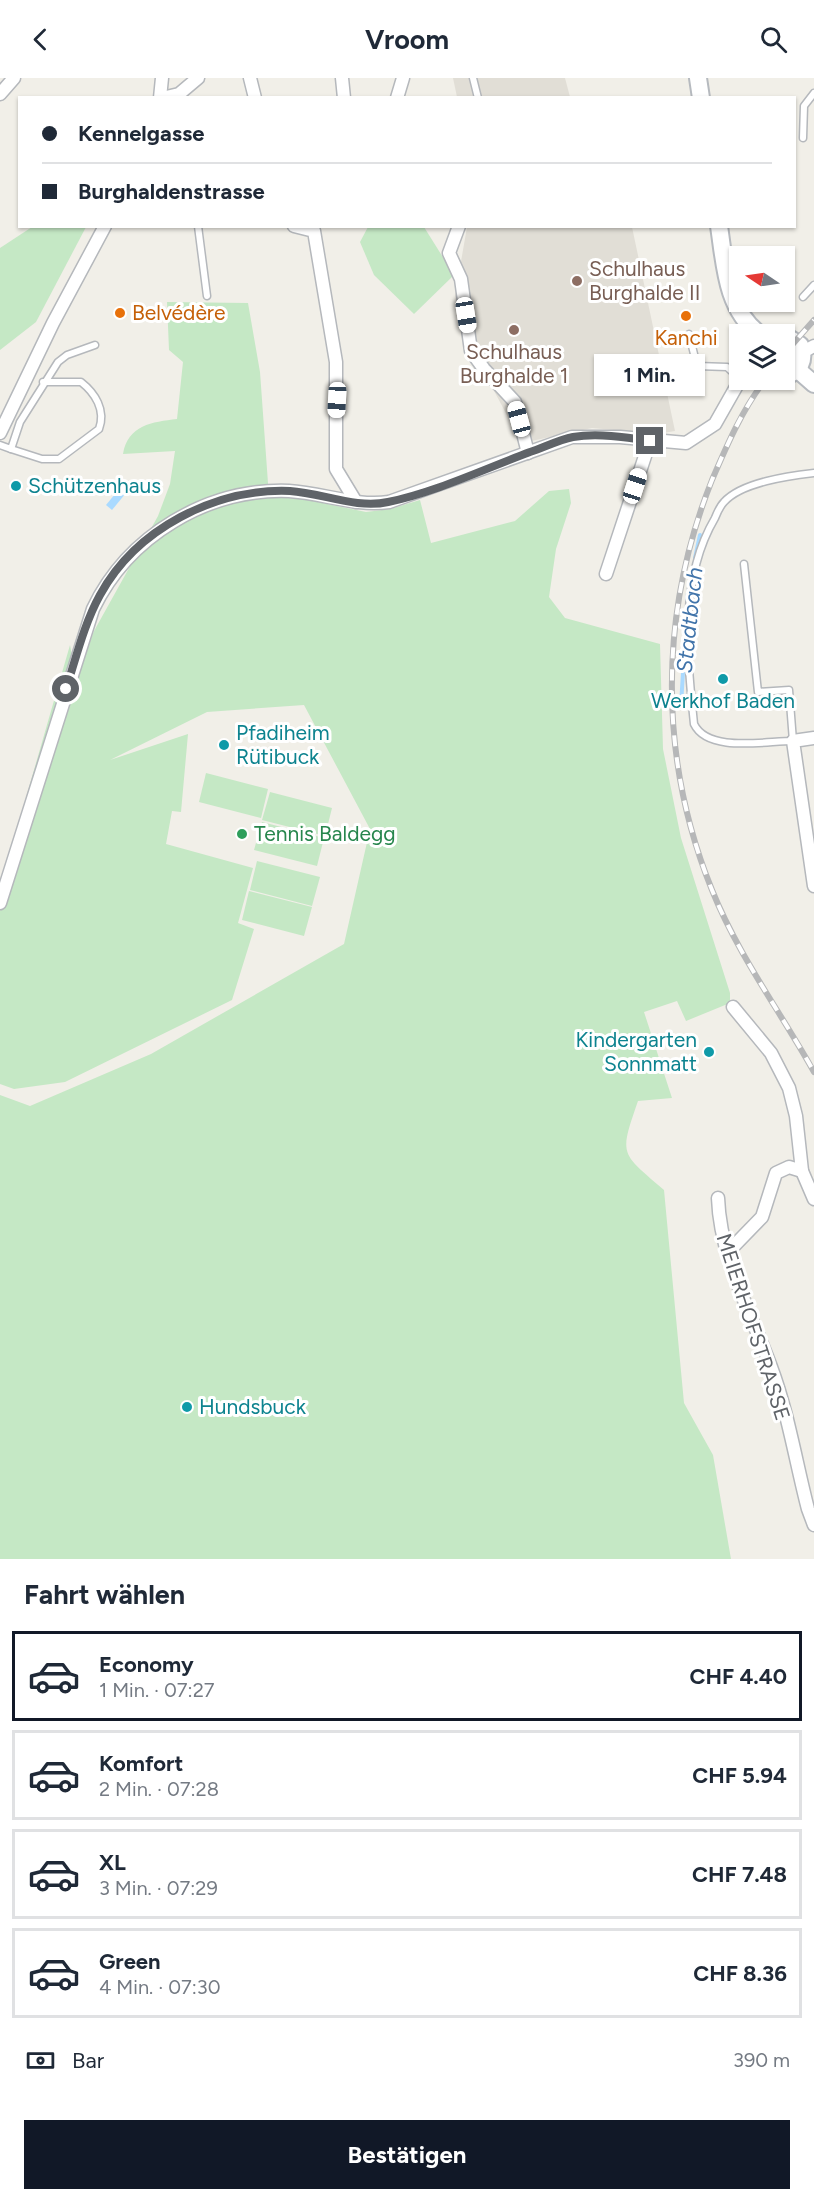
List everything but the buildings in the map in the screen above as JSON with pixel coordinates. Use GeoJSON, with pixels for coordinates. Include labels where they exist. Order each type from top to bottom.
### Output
{"type":"FeatureCollection","features":[{"type":"Feature","properties":{"kind":"main road"},"geometry":{"type":"LineString","coordinates":[[698,78],[700,96]]}},
{"type":"Feature","properties":{"kind":"main road"},"geometry":{"type":"LineString","coordinates":[[719,228],[734,300],[742,318],[748,324]]}},
{"type":"Feature","properties":{"kind":"main road"},"geometry":{"type":"LineString","coordinates":[[795,340],[808,349],[795,367]]}},
{"type":"Feature","properties":{"kind":"main road"},"geometry":{"type":"LineString","coordinates":[[795,375],[814,384]]}},
{"type":"Feature","properties":{"kind":"street"},"geometry":{"type":"LineString","coordinates":[[0,94],[15,78]]}},
{"type":"Feature","properties":{"kind":"street"},"geometry":{"type":"LineString","coordinates":[[161,96],[162,78]]}},
{"type":"Feature","properties":{"kind":"street"},"geometry":{"type":"LineString","coordinates":[[170,96],[179,94],[198,78]]}},
{"type":"Feature","properties":{"kind":"street"},"geometry":{"type":"LineString","coordinates":[[250,78],[254,96]]}},
{"type":"Feature","properties":{"kind":"street"},"geometry":{"type":"LineString","coordinates":[[342,78],[344,96]]}},
{"type":"Feature","properties":{"kind":"street"},"geometry":{"type":"LineString","coordinates":[[398,96],[403,78]]}},
{"type":"Feature","properties":{"kind":"street"},"geometry":{"type":"LineString","coordinates":[[0,433],[53,322],[104,228]]}},
{"type":"Feature","properties":{"kind":"street"},"geometry":{"type":"LineString","coordinates":[[458,228],[449,253],[461,279],[471,351],[484,369],[515,402],[528,453]]}},
{"type":"Feature","properties":{"kind":"street"},"geometry":{"type":"LineString","coordinates":[[317,229],[336,362],[336,469],[356,502]]}},
{"type":"Feature","properties":{"kind":"street"},"geometry":{"type":"LineString","coordinates":[[0,903],[87,626],[105,587],[123,563],[141,545],[166,526],[207,505],[236,496],[289,491],[380,504],[572,437],[620,437],[686,443],[715,424],[734,390]]}},
{"type":"Feature","properties":{"kind":"street"},"geometry":{"type":"LineString","coordinates":[[606,574],[650,441]]}},
{"type":"Feature","properties":{"kind":"street"},"geometry":{"type":"LineString","coordinates":[[814,738],[793,741],[814,886]]}},
{"type":"Feature","properties":{"kind":"street"},"geometry":{"type":"LineString","coordinates":[[733,1007],[771,1053],[789,1088],[796,1116],[802,1171],[814,1200]]}},
{"type":"Feature","properties":{"kind":"street"},"geometry":{"type":"LineString","coordinates":[[728,1252],[762,1217],[776,1173],[789,1167],[802,1171]]}},
{"type":"Feature","properties":{"kind":"street","name":"MEIERHOFSTRASSE"},"geometry":{"type":"LineString","coordinates":[[718,1198],[719,1224],[772,1369],[814,1525]]}},
{"type":"Feature","properties":{"kind":"lane"},"geometry":{"type":"LineString","coordinates":[[473,78],[478,96]]}},
{"type":"Feature","properties":{"kind":"lane"},"geometry":{"type":"LineString","coordinates":[[803,138],[804,106],[814,93]]}},
{"type":"Feature","properties":{"kind":"lane"},"geometry":{"type":"LineString","coordinates":[[198,228],[207,296]]}},
{"type":"Feature","properties":{"kind":"lane"},"geometry":{"type":"LineString","coordinates":[[803,297],[814,285]]}},
{"type":"Feature","properties":{"kind":"lane"},"geometry":{"type":"LineString","coordinates":[[689,334],[696,366]]}},
{"type":"Feature","properties":{"kind":"lane"},"geometry":{"type":"LineString","coordinates":[[11,449],[20,422],[43,382],[67,355],[95,345]]}},
{"type":"Feature","properties":{"kind":"lane"},"geometry":{"type":"LineString","coordinates":[[683,369],[696,366],[729,368]]}},
{"type":"Feature","properties":{"kind":"lane"},"geometry":{"type":"LineString","coordinates":[[0,445],[42,459],[59,459],[99,429],[102,423],[98,402],[91,390],[81,382],[43,382]]}},
{"type":"Feature","properties":{"kind":"lane"},"geometry":{"type":"LineString","coordinates":[[744,564],[758,692],[789,690],[793,741],[719,743],[698,732],[694,724],[689,671],[689,598],[707,531],[724,501],[772,478],[814,473]]}},
{"type":"Feature","properties":{"kind":"shaded area"},"geometry":{"type":"Polygon","coordinates":[[[453,78],[565,78],[570,96],[457,96],[453,78]]]}},
{"type":"Feature","properties":{"kind":"shaded area"},"geometry":{"type":"Polygon","coordinates":[[[467,228],[632,228],[675,431],[657,434],[592,428],[522,443],[493,389],[468,358],[455,296],[467,228]]]}},
{"type":"Feature","properties":{"kind":"green space"},"geometry":{"type":"Polygon","coordinates":[[[30,228],[85,228],[36,322],[0,350],[0,248],[30,228]]]}},
{"type":"Feature","properties":{"kind":"green space"},"geometry":{"type":"Polygon","coordinates":[[[367,228],[425,228],[454,275],[414,314],[374,275],[360,242],[367,228]]]}},
{"type":"Feature","properties":{"kind":"green space"},"geometry":{"type":"Polygon","coordinates":[[[167,302],[248,303],[260,372],[269,497],[303,499],[366,512],[390,509],[420,500],[431,543],[515,521],[549,491],[569,489],[571,503],[556,549],[549,597],[565,618],[660,644],[663,749],[681,838],[730,993],[730,1003],[686,1021],[677,1001],[644,1012],[672,1098],[638,1101],[626,1143],[631,1160],[664,1190],[684,1403],[713,1455],[731,1559],[0,1559],[0,1095],[30,1106],[151,1054],[344,944],[370,829],[304,705],[207,712],[110,760],[188,734],[181,812],[172,811],[166,844],[253,868],[238,923],[254,929],[232,1000],[65,1082],[14,1089],[0,1084],[0,888],[70,645],[76,679],[94,631],[158,516],[170,484],[175,451],[123,454],[130,437],[142,427],[177,419],[183,362],[169,350],[167,302]]]}},
{"type":"Feature","properties":{"kind":"green space"},"geometry":{"type":"Polygon","coordinates":[[[206,773],[268,789],[261,818],[199,802],[206,773]]]}},
{"type":"Feature","properties":{"kind":"green space"},"geometry":{"type":"Polygon","coordinates":[[[270,792],[332,808],[325,836],[262,820],[270,792]]]}},
{"type":"Feature","properties":{"kind":"green space"},"geometry":{"type":"Polygon","coordinates":[[[262,822],[324,838],[317,866],[254,850],[262,822]]]}},
{"type":"Feature","properties":{"kind":"green space"},"geometry":{"type":"Polygon","coordinates":[[[257,861],[320,877],[312,906],[250,890],[257,861]]]}},
{"type":"Feature","properties":{"kind":"green space"},"geometry":{"type":"Polygon","coordinates":[[[249,891],[312,907],[304,936],[242,920],[249,891]]]}},
{"type":"Feature","properties":{"kind":"water"},"geometry":{"type":"Polygon","coordinates":[[[120,488],[126,493],[112,510],[106,505],[120,488]]]}},
{"type":"Feature","properties":{"kind":"waterway","name":"Stadtbach"},"geometry":{"type":"LineString","coordinates":[[695,558],[700,535]]}},
{"type":"Feature","properties":{"kind":"waterway","name":"Stadtbach"},"geometry":{"type":"LineString","coordinates":[[681,705],[688,592]]}},
{"type":"Feature","properties":{"kind":"railway"},"geometry":{"type":"LineString","coordinates":[[795,342],[814,320]]}},
{"type":"Feature","properties":{"kind":"railway"},"geometry":{"type":"LineString","coordinates":[[758,390],[729,441],[712,480],[695,530],[682,581],[674,633],[672,685],[674,737],[682,789],[694,840],[722,914],[814,1072]]}},
{"type":"Feature","properties":{"kind":"place","name":"Schulhaus Burghalde II"},"geometry":{"type":"Point","coordinates":[577,281]}},
{"type":"Feature","properties":{"kind":"place","name":"Belvédère"},"geometry":{"type":"Point","coordinates":[120,313]}},
{"type":"Feature","properties":{"kind":"place","name":"Kanchi"},"geometry":{"type":"Point","coordinates":[686,316]}},
{"type":"Feature","properties":{"kind":"place","name":"Schulhaus Burghalde 1"},"geometry":{"type":"Point","coordinates":[514,330]}},
{"type":"Feature","properties":{"kind":"place","name":"Schützenhaus"},"geometry":{"type":"Point","coordinates":[16,486]}},
{"type":"Feature","properties":{"kind":"place","name":"Werkhof Baden"},"geometry":{"type":"Point","coordinates":[723,679]}},
{"type":"Feature","properties":{"kind":"place","name":"Pfadiheim Rütibuck"},"geometry":{"type":"Point","coordinates":[224,745]}},
{"type":"Feature","properties":{"kind":"place","name":"Tennis Baldegg"},"geometry":{"type":"Point","coordinates":[242,834]}},
{"type":"Feature","properties":{"kind":"place","name":"Kindergarten Sonnmatt"},"geometry":{"type":"Point","coordinates":[709,1052]}},
{"type":"Feature","properties":{"kind":"place","name":"Hundsbuck"},"geometry":{"type":"Point","coordinates":[187,1407]}},
{"type":"Feature","properties":{"kind":"route"},"geometry":{"type":"LineString","coordinates":[[66,689],[93,609],[113,574],[154,534],[195,510],[236,496],[270,491],[300,492],[380,504],[410,496],[572,437],[620,437],[650,441]]}}]}
